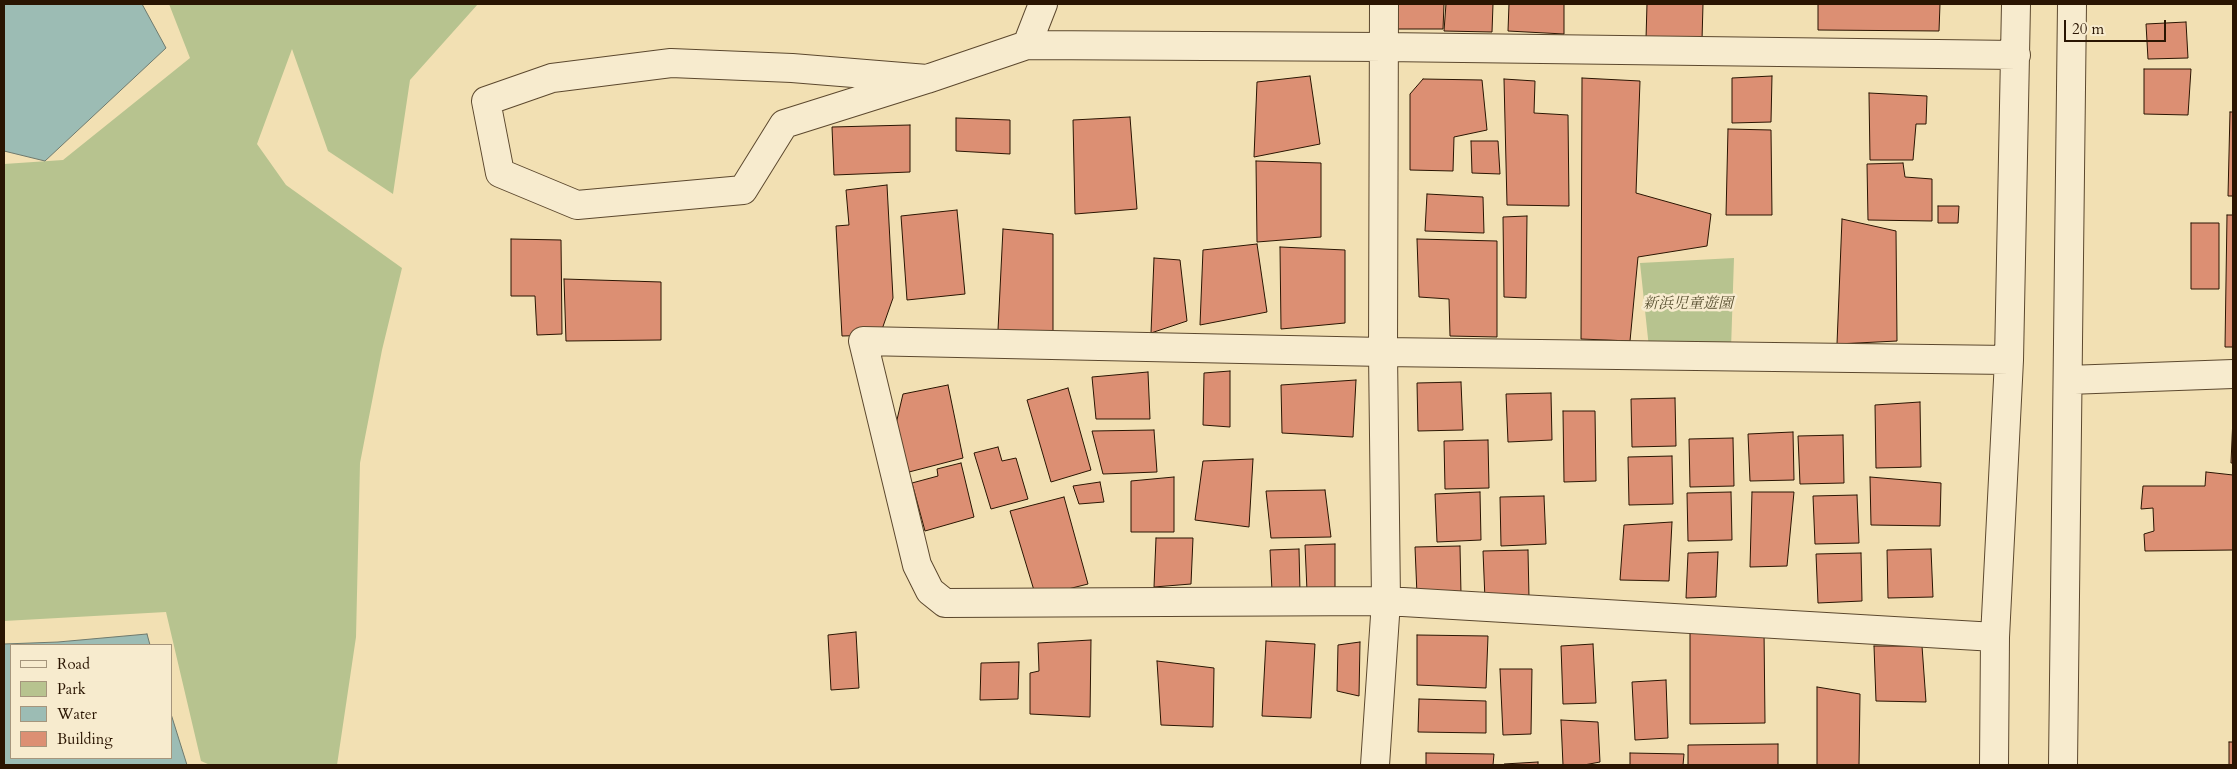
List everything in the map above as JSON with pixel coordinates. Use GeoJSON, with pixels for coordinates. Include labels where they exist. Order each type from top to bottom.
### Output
{"type":"FeatureCollection","features":[{"type":"Feature","properties":{"kind":"street"},"geometry":{"type":"LineString","coordinates":[[1027,45],[1043,4]]}},
{"type":"Feature","properties":{"kind":"street"},"geometry":{"type":"LineString","coordinates":[[1375,765],[1386,602],[1383,352],[1384,4]]}},
{"type":"Feature","properties":{"kind":"street"},"geometry":{"type":"LineString","coordinates":[[1994,765],[1995,637],[2009,360],[2016,4]]}},
{"type":"Feature","properties":{"kind":"street"},"geometry":{"type":"LineString","coordinates":[[2063,765],[2072,4]]}},
{"type":"Feature","properties":{"kind":"street"},"geometry":{"type":"LineString","coordinates":[[926,79],[792,68],[671,63],[552,78],[486,101],[500,174],[577,205],[743,190],[784,124],[926,79],[1027,45],[1384,47],[2016,55]]}},
{"type":"Feature","properties":{"kind":"street"},"geometry":{"type":"LineString","coordinates":[[1995,637],[1386,602],[945,603],[930,590],[917,565],[863,341],[1383,352],[2009,360]]}},
{"type":"Feature","properties":{"kind":"street"},"geometry":{"type":"LineString","coordinates":[[2068,380],[2233,374]]}},
{"type":"Feature","properties":{"kind":"green space"},"geometry":{"type":"Polygon","coordinates":[[[169,4],[478,4],[410,80],[393,194],[328,151],[292,49],[257,144],[286,185],[402,268],[382,350],[360,463],[356,637],[337,765],[210,765],[201,761],[166,612],[4,621],[4,164],[63,160],[190,58],[169,4]]]}},
{"type":"Feature","properties":{"kind":"green space","name":"新浜児童遊園"},"geometry":{"type":"Polygon","coordinates":[[[1734,258],[1731,349],[1649,348],[1640,263],[1734,258]]]}},
{"type":"Feature","properties":{"kind":"water"},"geometry":{"type":"Polygon","coordinates":[[[4,4],[142,4],[166,48],[45,161],[4,151],[4,4]]]}},
{"type":"Feature","properties":{"kind":"water"},"geometry":{"type":"Polygon","coordinates":[[[147,634],[150,644],[10,644],[10,759],[172,759],[172,717],[187,765],[4,765],[4,644],[58,642],[147,634]]]}},
{"type":"Feature","properties":{"kind":"building"},"geometry":{"type":"Polygon","coordinates":[[[1396,4],[1444,4],[1443,29],[1395,29],[1396,4]]]}},
{"type":"Feature","properties":{"kind":"building"},"geometry":{"type":"Polygon","coordinates":[[[1446,4],[1493,4],[1492,32],[1444,31],[1446,4]]]}},
{"type":"Feature","properties":{"kind":"building"},"geometry":{"type":"Polygon","coordinates":[[[1509,4],[1564,4],[1564,34],[1508,31],[1509,4]]]}},
{"type":"Feature","properties":{"kind":"building"},"geometry":{"type":"Polygon","coordinates":[[[1647,4],[1703,4],[1702,40],[1646,39],[1647,4]]]}},
{"type":"Feature","properties":{"kind":"building"},"geometry":{"type":"Polygon","coordinates":[[[1818,4],[1940,4],[1939,31],[1818,30],[1818,4]]]}},
{"type":"Feature","properties":{"kind":"building"},"geometry":{"type":"Polygon","coordinates":[[[2186,22],[2188,58],[2148,59],[2146,24],[2186,22]]]}},
{"type":"Feature","properties":{"kind":"building"},"geometry":{"type":"Polygon","coordinates":[[[2144,69],[2191,69],[2188,115],[2144,114],[2144,69]]]}},
{"type":"Feature","properties":{"kind":"building"},"geometry":{"type":"Polygon","coordinates":[[[1310,76],[1320,144],[1254,157],[1257,82],[1310,76]]]}},
{"type":"Feature","properties":{"kind":"building"},"geometry":{"type":"Polygon","coordinates":[[[1772,76],[1771,122],[1732,123],[1732,78],[1772,76]]]}},
{"type":"Feature","properties":{"kind":"building"},"geometry":{"type":"Polygon","coordinates":[[[1582,78],[1640,81],[1636,193],[1711,214],[1707,246],[1638,257],[1630,341],[1581,339],[1582,78]]]}},
{"type":"Feature","properties":{"kind":"building"},"geometry":{"type":"Polygon","coordinates":[[[1423,79],[1482,80],[1487,130],[1454,137],[1453,171],[1410,170],[1410,94],[1423,79]]]}},
{"type":"Feature","properties":{"kind":"building"},"geometry":{"type":"Polygon","coordinates":[[[1504,79],[1535,81],[1534,113],[1568,115],[1569,206],[1507,205],[1504,79]]]}},
{"type":"Feature","properties":{"kind":"building"},"geometry":{"type":"Polygon","coordinates":[[[1869,93],[1927,96],[1926,124],[1916,124],[1913,160],[1870,160],[1869,93]]]}},
{"type":"Feature","properties":{"kind":"building"},"geometry":{"type":"Polygon","coordinates":[[[2230,112],[2233,112],[2233,196],[2228,196],[2230,112]]]}},
{"type":"Feature","properties":{"kind":"building"},"geometry":{"type":"Polygon","coordinates":[[[1130,117],[1137,209],[1075,214],[1073,120],[1130,117]]]}},
{"type":"Feature","properties":{"kind":"building"},"geometry":{"type":"Polygon","coordinates":[[[956,118],[1010,120],[1010,154],[956,151],[956,118]]]}},
{"type":"Feature","properties":{"kind":"building"},"geometry":{"type":"Polygon","coordinates":[[[910,125],[910,172],[834,175],[832,127],[910,125]]]}},
{"type":"Feature","properties":{"kind":"building"},"geometry":{"type":"Polygon","coordinates":[[[1728,129],[1771,130],[1772,215],[1726,215],[1728,129]]]}},
{"type":"Feature","properties":{"kind":"building"},"geometry":{"type":"Polygon","coordinates":[[[1471,141],[1498,141],[1500,174],[1472,173],[1471,141]]]}},
{"type":"Feature","properties":{"kind":"building"},"geometry":{"type":"Polygon","coordinates":[[[1256,161],[1321,163],[1321,237],[1257,242],[1256,161]]]}},
{"type":"Feature","properties":{"kind":"building"},"geometry":{"type":"Polygon","coordinates":[[[1903,163],[1905,177],[1932,179],[1932,221],[1868,220],[1867,164],[1903,163]]]}},
{"type":"Feature","properties":{"kind":"building"},"geometry":{"type":"Polygon","coordinates":[[[887,185],[893,298],[880,335],[842,336],[836,226],[849,225],[846,190],[887,185]]]}},
{"type":"Feature","properties":{"kind":"building"},"geometry":{"type":"Polygon","coordinates":[[[1427,194],[1483,197],[1484,233],[1425,231],[1427,194]]]}},
{"type":"Feature","properties":{"kind":"building"},"geometry":{"type":"Polygon","coordinates":[[[1938,206],[1959,206],[1958,223],[1938,223],[1938,206]]]}},
{"type":"Feature","properties":{"kind":"building"},"geometry":{"type":"Polygon","coordinates":[[[957,210],[965,294],[907,300],[901,216],[957,210]]]}},
{"type":"Feature","properties":{"kind":"building"},"geometry":{"type":"Polygon","coordinates":[[[2227,215],[2233,215],[2233,347],[2225,347],[2227,215]]]}},
{"type":"Feature","properties":{"kind":"building"},"geometry":{"type":"Polygon","coordinates":[[[1527,216],[1526,298],[1504,297],[1503,217],[1527,216]]]}},
{"type":"Feature","properties":{"kind":"building"},"geometry":{"type":"Polygon","coordinates":[[[1842,219],[1896,231],[1897,341],[1837,344],[1842,219]]]}},
{"type":"Feature","properties":{"kind":"building"},"geometry":{"type":"Polygon","coordinates":[[[2191,223],[2219,223],[2219,289],[2191,289],[2191,223]]]}},
{"type":"Feature","properties":{"kind":"building"},"geometry":{"type":"Polygon","coordinates":[[[1003,229],[1053,234],[1053,332],[998,330],[1003,229]]]}},
{"type":"Feature","properties":{"kind":"building"},"geometry":{"type":"Polygon","coordinates":[[[511,239],[561,240],[562,334],[537,335],[535,296],[511,296],[511,239]]]}},
{"type":"Feature","properties":{"kind":"building"},"geometry":{"type":"Polygon","coordinates":[[[1417,239],[1497,241],[1497,337],[1450,336],[1449,299],[1419,297],[1417,239]]]}},
{"type":"Feature","properties":{"kind":"building"},"geometry":{"type":"Polygon","coordinates":[[[1257,244],[1267,312],[1200,325],[1203,250],[1257,244]]]}},
{"type":"Feature","properties":{"kind":"building"},"geometry":{"type":"Polygon","coordinates":[[[1280,247],[1345,250],[1345,323],[1281,329],[1280,247]]]}},
{"type":"Feature","properties":{"kind":"building"},"geometry":{"type":"Polygon","coordinates":[[[1154,258],[1180,260],[1187,321],[1151,333],[1154,258]]]}},
{"type":"Feature","properties":{"kind":"building"},"geometry":{"type":"Polygon","coordinates":[[[564,279],[661,282],[661,340],[566,341],[564,279]]]}},
{"type":"Feature","properties":{"kind":"building"},"geometry":{"type":"Polygon","coordinates":[[[1230,371],[1230,427],[1203,425],[1204,373],[1230,371]]]}},
{"type":"Feature","properties":{"kind":"building"},"geometry":{"type":"Polygon","coordinates":[[[1148,372],[1150,419],[1096,419],[1092,377],[1148,372]]]}},
{"type":"Feature","properties":{"kind":"building"},"geometry":{"type":"Polygon","coordinates":[[[1356,380],[1353,437],[1282,433],[1281,385],[1356,380]]]}},
{"type":"Feature","properties":{"kind":"building"},"geometry":{"type":"Polygon","coordinates":[[[1461,382],[1463,430],[1418,431],[1417,383],[1461,382]]]}},
{"type":"Feature","properties":{"kind":"building"},"geometry":{"type":"Polygon","coordinates":[[[948,385],[963,458],[909,472],[896,424],[903,394],[948,385]]]}},
{"type":"Feature","properties":{"kind":"building"},"geometry":{"type":"Polygon","coordinates":[[[1068,388],[1091,470],[1051,482],[1027,400],[1068,388]]]}},
{"type":"Feature","properties":{"kind":"building"},"geometry":{"type":"Polygon","coordinates":[[[1551,393],[1552,440],[1508,442],[1506,394],[1551,393]]]}},
{"type":"Feature","properties":{"kind":"building"},"geometry":{"type":"Polygon","coordinates":[[[1675,398],[1676,446],[1632,447],[1631,399],[1675,398]]]}},
{"type":"Feature","properties":{"kind":"building"},"geometry":{"type":"Polygon","coordinates":[[[1920,402],[1921,467],[1876,468],[1875,405],[1920,402]]]}},
{"type":"Feature","properties":{"kind":"building"},"geometry":{"type":"Polygon","coordinates":[[[1563,411],[1595,411],[1596,481],[1564,482],[1563,411]]]}},
{"type":"Feature","properties":{"kind":"building"},"geometry":{"type":"Polygon","coordinates":[[[2233,417],[2233,463],[2231,463],[2233,417]]]}},
{"type":"Feature","properties":{"kind":"building"},"geometry":{"type":"Polygon","coordinates":[[[1154,430],[1157,472],[1103,474],[1092,431],[1154,430]]]}},
{"type":"Feature","properties":{"kind":"building"},"geometry":{"type":"Polygon","coordinates":[[[1793,432],[1794,480],[1750,481],[1748,434],[1793,432]]]}},
{"type":"Feature","properties":{"kind":"building"},"geometry":{"type":"Polygon","coordinates":[[[1843,435],[1844,483],[1800,484],[1798,436],[1843,435]]]}},
{"type":"Feature","properties":{"kind":"building"},"geometry":{"type":"Polygon","coordinates":[[[1733,438],[1734,486],[1690,487],[1689,439],[1733,438]]]}},
{"type":"Feature","properties":{"kind":"building"},"geometry":{"type":"Polygon","coordinates":[[[1488,440],[1489,488],[1445,489],[1444,441],[1488,440]]]}},
{"type":"Feature","properties":{"kind":"building"},"geometry":{"type":"Polygon","coordinates":[[[998,447],[1002,461],[1016,458],[1028,499],[991,509],[974,453],[998,447]]]}},
{"type":"Feature","properties":{"kind":"building"},"geometry":{"type":"Polygon","coordinates":[[[1672,456],[1673,504],[1629,505],[1628,457],[1672,456]]]}},
{"type":"Feature","properties":{"kind":"building"},"geometry":{"type":"Polygon","coordinates":[[[1253,459],[1249,527],[1195,520],[1203,461],[1253,459]]]}},
{"type":"Feature","properties":{"kind":"building"},"geometry":{"type":"Polygon","coordinates":[[[961,463],[974,517],[925,531],[912,483],[938,476],[937,469],[961,463]]]}},
{"type":"Feature","properties":{"kind":"building"},"geometry":{"type":"Polygon","coordinates":[[[2206,472],[2233,475],[2233,550],[2145,551],[2144,534],[2154,531],[2153,508],[2141,509],[2143,486],[2205,486],[2206,472]]]}},
{"type":"Feature","properties":{"kind":"building"},"geometry":{"type":"Polygon","coordinates":[[[1174,477],[1174,532],[1131,532],[1131,481],[1174,477]]]}},
{"type":"Feature","properties":{"kind":"building"},"geometry":{"type":"Polygon","coordinates":[[[1870,477],[1941,483],[1940,526],[1871,525],[1870,477]]]}},
{"type":"Feature","properties":{"kind":"building"},"geometry":{"type":"Polygon","coordinates":[[[1100,482],[1104,502],[1079,504],[1073,486],[1100,482]]]}},
{"type":"Feature","properties":{"kind":"building"},"geometry":{"type":"Polygon","coordinates":[[[1325,490],[1331,537],[1271,538],[1266,491],[1325,490]]]}},
{"type":"Feature","properties":{"kind":"building"},"geometry":{"type":"Polygon","coordinates":[[[1480,492],[1481,540],[1437,542],[1435,494],[1480,492]]]}},
{"type":"Feature","properties":{"kind":"building"},"geometry":{"type":"Polygon","coordinates":[[[1731,492],[1732,540],[1688,541],[1687,493],[1731,492]]]}},
{"type":"Feature","properties":{"kind":"building"},"geometry":{"type":"Polygon","coordinates":[[[1752,492],[1794,492],[1787,566],[1750,567],[1752,492]]]}},
{"type":"Feature","properties":{"kind":"building"},"geometry":{"type":"Polygon","coordinates":[[[1857,495],[1859,543],[1815,544],[1813,496],[1857,495]]]}},
{"type":"Feature","properties":{"kind":"building"},"geometry":{"type":"Polygon","coordinates":[[[1544,496],[1546,544],[1501,546],[1500,497],[1544,496]]]}},
{"type":"Feature","properties":{"kind":"building"},"geometry":{"type":"Polygon","coordinates":[[[1064,497],[1088,584],[1036,597],[1010,511],[1064,497]]]}},
{"type":"Feature","properties":{"kind":"building"},"geometry":{"type":"Polygon","coordinates":[[[1672,522],[1669,581],[1620,580],[1624,525],[1672,522]]]}},
{"type":"Feature","properties":{"kind":"building"},"geometry":{"type":"Polygon","coordinates":[[[1156,538],[1193,538],[1191,584],[1154,587],[1156,538]]]}},
{"type":"Feature","properties":{"kind":"building"},"geometry":{"type":"Polygon","coordinates":[[[1335,544],[1335,590],[1307,591],[1305,545],[1335,544]]]}},
{"type":"Feature","properties":{"kind":"building"},"geometry":{"type":"Polygon","coordinates":[[[1460,546],[1461,594],[1417,595],[1415,547],[1460,546]]]}},
{"type":"Feature","properties":{"kind":"building"},"geometry":{"type":"Polygon","coordinates":[[[1299,549],[1300,592],[1272,591],[1270,550],[1299,549]]]}},
{"type":"Feature","properties":{"kind":"building"},"geometry":{"type":"Polygon","coordinates":[[[1931,549],[1933,597],[1888,598],[1887,550],[1931,549]]]}},
{"type":"Feature","properties":{"kind":"building"},"geometry":{"type":"Polygon","coordinates":[[[1528,550],[1529,598],[1485,600],[1483,551],[1528,550]]]}},
{"type":"Feature","properties":{"kind":"building"},"geometry":{"type":"Polygon","coordinates":[[[1718,552],[1716,597],[1686,598],[1688,553],[1718,552]]]}},
{"type":"Feature","properties":{"kind":"building"},"geometry":{"type":"Polygon","coordinates":[[[1861,553],[1862,601],[1818,603],[1816,554],[1861,553]]]}},
{"type":"Feature","properties":{"kind":"building"},"geometry":{"type":"Polygon","coordinates":[[[1690,630],[1764,630],[1765,723],[1690,724],[1690,630]]]}},
{"type":"Feature","properties":{"kind":"building"},"geometry":{"type":"Polygon","coordinates":[[[856,632],[859,688],[831,690],[828,635],[856,632]]]}},
{"type":"Feature","properties":{"kind":"building"},"geometry":{"type":"Polygon","coordinates":[[[1417,635],[1488,636],[1486,688],[1417,685],[1417,635]]]}},
{"type":"Feature","properties":{"kind":"building"},"geometry":{"type":"Polygon","coordinates":[[[1091,640],[1090,717],[1030,714],[1030,673],[1039,671],[1038,643],[1091,640]]]}},
{"type":"Feature","properties":{"kind":"building"},"geometry":{"type":"Polygon","coordinates":[[[1266,641],[1315,644],[1311,718],[1262,716],[1266,641]]]}},
{"type":"Feature","properties":{"kind":"building"},"geometry":{"type":"Polygon","coordinates":[[[1360,642],[1359,696],[1337,691],[1338,645],[1360,642]]]}},
{"type":"Feature","properties":{"kind":"building"},"geometry":{"type":"Polygon","coordinates":[[[1593,644],[1596,703],[1563,704],[1561,646],[1593,644]]]}},
{"type":"Feature","properties":{"kind":"building"},"geometry":{"type":"Polygon","coordinates":[[[1874,646],[1922,646],[1926,702],[1876,701],[1874,646]]]}},
{"type":"Feature","properties":{"kind":"building"},"geometry":{"type":"Polygon","coordinates":[[[1157,661],[1214,668],[1213,727],[1161,725],[1157,661]]]}},
{"type":"Feature","properties":{"kind":"building"},"geometry":{"type":"Polygon","coordinates":[[[1019,662],[1018,699],[980,700],[981,663],[1019,662]]]}},
{"type":"Feature","properties":{"kind":"building"},"geometry":{"type":"Polygon","coordinates":[[[1500,669],[1532,669],[1531,734],[1503,735],[1500,669]]]}},
{"type":"Feature","properties":{"kind":"building"},"geometry":{"type":"Polygon","coordinates":[[[1666,680],[1668,738],[1635,740],[1632,682],[1666,680]]]}},
{"type":"Feature","properties":{"kind":"building"},"geometry":{"type":"Polygon","coordinates":[[[1817,687],[1860,694],[1859,765],[1817,765],[1817,687]]]}},
{"type":"Feature","properties":{"kind":"building"},"geometry":{"type":"Polygon","coordinates":[[[1419,699],[1486,701],[1486,733],[1418,732],[1419,699]]]}},
{"type":"Feature","properties":{"kind":"building"},"geometry":{"type":"Polygon","coordinates":[[[1561,720],[1598,722],[1600,762],[1584,765],[1563,765],[1561,720]]]}},
{"type":"Feature","properties":{"kind":"building"},"geometry":{"type":"Polygon","coordinates":[[[2229,742],[2233,742],[2233,765],[2229,765],[2229,742]]]}},
{"type":"Feature","properties":{"kind":"building"},"geometry":{"type":"Polygon","coordinates":[[[1778,744],[1778,765],[1688,765],[1688,745],[1778,744]]]}},
{"type":"Feature","properties":{"kind":"building"},"geometry":{"type":"Polygon","coordinates":[[[1426,753],[1494,754],[1493,765],[1426,765],[1426,753]]]}},
{"type":"Feature","properties":{"kind":"building"},"geometry":{"type":"Polygon","coordinates":[[[1630,753],[1684,754],[1683,765],[1630,765],[1630,753]]]}},
{"type":"Feature","properties":{"kind":"building"},"geometry":{"type":"Polygon","coordinates":[[[1538,762],[1538,765],[1504,765],[1504,764],[1538,762]]]}}]}
